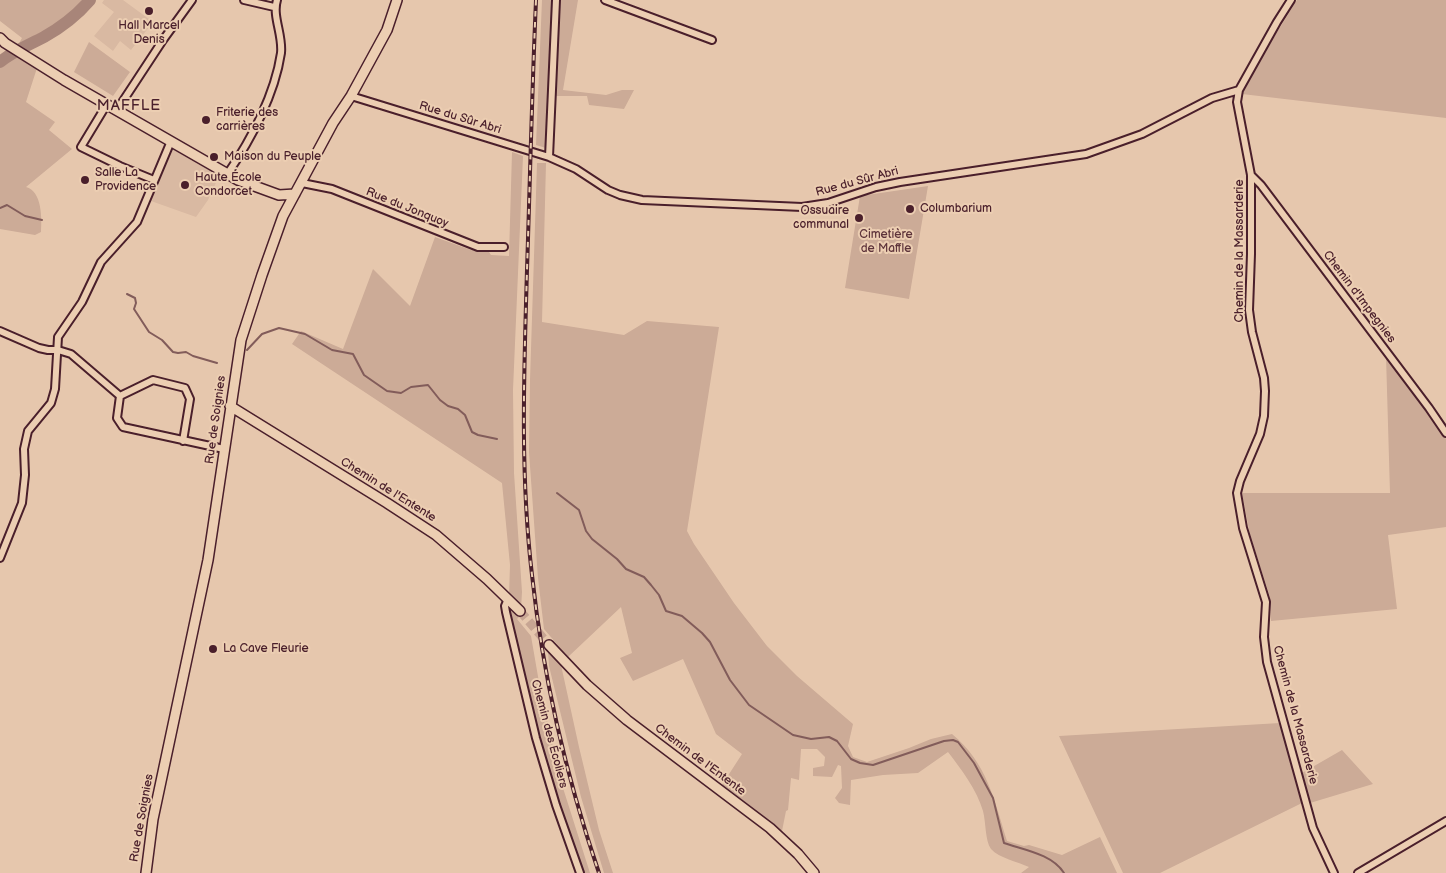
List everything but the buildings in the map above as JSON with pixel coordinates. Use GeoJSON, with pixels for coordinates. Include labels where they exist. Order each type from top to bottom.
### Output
{"type":"FeatureCollection","features":[{"type":"Feature","properties":{"kind":"street"},"geometry":{"type":"LineString","coordinates":[[117,110],[192,0]]}},
{"type":"Feature","properties":{"kind":"street"},"geometry":{"type":"LineString","coordinates":[[244,0],[274,8]]}},
{"type":"Feature","properties":{"kind":"street"},"geometry":{"type":"LineString","coordinates":[[228,173],[255,126],[269,96],[276,72],[281,53],[281,42],[274,8],[277,0]]}},
{"type":"Feature","properties":{"kind":"street","name":"Rue de Soignies"},"geometry":{"type":"LineString","coordinates":[[146,873],[152,820],[208,560],[241,340],[262,275],[289,204],[387,30],[397,0]]}},
{"type":"Feature","properties":{"kind":"street"},"geometry":{"type":"LineString","coordinates":[[549,157],[556,0]]}},
{"type":"Feature","properties":{"kind":"street"},"geometry":{"type":"LineString","coordinates":[[606,0],[712,40]]}},
{"type":"Feature","properties":{"kind":"street"},"geometry":{"type":"LineString","coordinates":[[1239,90],[1276,22],[1291,0]]}},
{"type":"Feature","properties":{"kind":"street"},"geometry":{"type":"LineString","coordinates":[[0,38],[11,47],[68,82],[248,185],[279,195],[295,194]]}},
{"type":"Feature","properties":{"kind":"street","name":"Rue du Sûr Abri"},"geometry":{"type":"LineString","coordinates":[[351,96],[549,157],[576,169],[608,190],[642,200],[802,207],[828,203],[876,187],[900,182],[1086,154],[1142,134],[1212,98],[1239,90]]}},
{"type":"Feature","properties":{"kind":"street","name":"Chemin de la Massarderie"},"geometry":{"type":"LineString","coordinates":[[1239,90],[1237,102],[1251,175],[1251,254],[1248,310],[1264,378],[1265,404],[1260,434],[1237,493],[1238,505],[1243,528],[1266,602],[1264,637],[1267,662],[1313,828],[1334,873]]}},
{"type":"Feature","properties":{"kind":"street"},"geometry":{"type":"LineString","coordinates":[[107,104],[81,147],[154,180]]}},
{"type":"Feature","properties":{"kind":"street"},"geometry":{"type":"LineString","coordinates":[[0,558],[22,503],[25,475],[24,449],[28,431],[51,403],[55,389],[58,337],[82,302],[101,262],[137,222],[171,141]]}},
{"type":"Feature","properties":{"kind":"street","name":"Chemin d'Impegnies"},"geometry":{"type":"LineString","coordinates":[[1251,175],[1429,408],[1446,433]]}},
{"type":"Feature","properties":{"kind":"street","name":"Rue du Jonquoy"},"geometry":{"type":"LineString","coordinates":[[302,183],[332,189],[478,247],[504,247]]}},
{"type":"Feature","properties":{"kind":"street"},"geometry":{"type":"LineString","coordinates":[[279,195],[289,204]]}},
{"type":"Feature","properties":{"kind":"street"},"geometry":{"type":"LineString","coordinates":[[0,331],[38,348],[58,350],[72,354],[120,396]]}},
{"type":"Feature","properties":{"kind":"street"},"geometry":{"type":"LineString","coordinates":[[120,396],[153,380],[185,388],[190,399],[183,441]]}},
{"type":"Feature","properties":{"kind":"street"},"geometry":{"type":"LineString","coordinates":[[120,396],[117,418],[123,427],[224,449]]}},
{"type":"Feature","properties":{"kind":"street","name":"Chemin de l'Entente"},"geometry":{"type":"LineString","coordinates":[[230,406],[436,535],[487,578],[520,611]]}},
{"type":"Feature","properties":{"kind":"street","name":"Chemin des Écoliers"},"geometry":{"type":"LineString","coordinates":[[508,599],[506,612],[536,738],[556,805],[580,873]]}},
{"type":"Feature","properties":{"kind":"street","name":"Chemin de l'Entente"},"geometry":{"type":"LineString","coordinates":[[549,645],[587,685],[626,720],[770,828],[798,854],[814,873]]}},
{"type":"Feature","properties":{"kind":"street"},"geometry":{"type":"LineString","coordinates":[[1358,873],[1446,821]]}},
{"type":"Feature","properties":{"kind":"shaded area"},"geometry":{"type":"Polygon","coordinates":[[[104,0],[123,0],[153,22],[131,50],[120,41],[113,51],[94,36],[114,12],[102,3],[104,0]]]}},
{"type":"Feature","properties":{"kind":"shaded area","name":"Haute École Condorcet"},"geometry":{"type":"Polygon","coordinates":[[[172,149],[219,176],[208,200],[196,217],[151,201],[172,149]]]}},
{"type":"Feature","properties":{"kind":"green space"},"geometry":{"type":"Polygon","coordinates":[[[0,0],[90,0],[46,36],[24,47],[18,45],[22,38],[0,21],[0,0]]]}},
{"type":"Feature","properties":{"kind":"green space"},"geometry":{"type":"Polygon","coordinates":[[[542,0],[552,0],[546,148],[536,145],[542,0]]]}},
{"type":"Feature","properties":{"kind":"green space"},"geometry":{"type":"Polygon","coordinates":[[[560,0],[578,0],[563,90],[606,95],[622,90],[634,90],[624,109],[589,105],[587,96],[556,96],[560,0]]]}},
{"type":"Feature","properties":{"kind":"green space"},"geometry":{"type":"Polygon","coordinates":[[[1297,0],[1446,0],[1446,118],[1242,94],[1266,50],[1297,0]]]}},
{"type":"Feature","properties":{"kind":"green space"},"geometry":{"type":"Polygon","coordinates":[[[89,42],[130,72],[113,96],[74,72],[89,42]]]}},
{"type":"Feature","properties":{"kind":"green space"},"geometry":{"type":"Polygon","coordinates":[[[15,54],[37,68],[26,102],[55,122],[49,130],[72,149],[26,187],[35,194],[40,206],[41,232],[35,235],[0,229],[0,65],[15,54]]]}},
{"type":"Feature","properties":{"kind":"green space"},"geometry":{"type":"Polygon","coordinates":[[[512,152],[523,156],[513,390],[514,473],[522,592],[521,609],[509,596],[510,565],[502,483],[292,344],[301,331],[343,349],[373,269],[410,306],[435,237],[471,250],[489,252],[491,255],[509,256],[512,152]]]}},
{"type":"Feature","properties":{"kind":"green space"},"geometry":{"type":"Polygon","coordinates":[[[537,163],[546,163],[542,322],[624,335],[647,321],[719,327],[687,531],[734,603],[767,646],[797,676],[853,724],[848,746],[853,757],[867,762],[931,739],[952,734],[974,757],[988,783],[1007,841],[1024,846],[1029,845],[1062,855],[1100,837],[1117,873],[1021,873],[1029,867],[994,852],[989,846],[984,815],[977,795],[948,752],[918,773],[883,775],[851,780],[850,805],[839,803],[835,798],[842,788],[841,766],[838,765],[832,777],[813,776],[813,768],[824,766],[825,757],[817,749],[801,749],[799,780],[791,778],[788,810],[786,811],[782,831],[722,785],[742,754],[716,734],[683,659],[633,681],[620,658],[632,653],[621,607],[568,657],[544,629],[538,578],[529,452],[537,163]]]}},
{"type":"Feature","properties":{"kind":"green space","name":"Cimetière de Maffle"},"geometry":{"type":"Polygon","coordinates":[[[928,186],[909,299],[845,288],[860,196],[928,186]]]}},
{"type":"Feature","properties":{"kind":"green space"},"geometry":{"type":"Polygon","coordinates":[[[1386,356],[1436,422],[1446,439],[1446,527],[1388,535],[1397,609],[1271,621],[1270,597],[1250,535],[1242,493],[1390,493],[1386,356]]]}},
{"type":"Feature","properties":{"kind":"green space"},"geometry":{"type":"Polygon","coordinates":[[[512,610],[519,617],[517,619],[531,636],[540,688],[563,788],[590,873],[582,873],[539,739],[509,612],[512,610]]]}},
{"type":"Feature","properties":{"kind":"green space"},"geometry":{"type":"Polygon","coordinates":[[[548,651],[561,665],[599,830],[613,873],[604,873],[581,797],[549,666],[548,651]]]}},
{"type":"Feature","properties":{"kind":"green space"},"geometry":{"type":"Polygon","coordinates":[[[1280,723],[1302,803],[1160,873],[1123,873],[1059,736],[1280,723]]]}},
{"type":"Feature","properties":{"kind":"green space"},"geometry":{"type":"Polygon","coordinates":[[[1342,750],[1373,784],[1310,803],[1302,773],[1342,750]]]}},
{"type":"Feature","properties":{"kind":"waterway"},"geometry":{"type":"LineString","coordinates":[[0,62],[56,29],[90,0]]}},
{"type":"Feature","properties":{"kind":"waterway"},"geometry":{"type":"LineString","coordinates":[[0,208],[7,205],[25,216],[42,220]]}},
{"type":"Feature","properties":{"kind":"waterway"},"geometry":{"type":"LineString","coordinates":[[127,294],[135,298],[134,309],[149,332],[162,340],[173,352],[186,352],[217,363]]}},
{"type":"Feature","properties":{"kind":"waterway"},"geometry":{"type":"LineString","coordinates":[[247,350],[262,334],[279,328],[305,334],[332,350],[353,354],[364,375],[387,391],[401,393],[411,387],[428,385],[440,400],[448,406],[458,409],[465,415],[472,432],[497,439]]}},
{"type":"Feature","properties":{"kind":"waterway"},"geometry":{"type":"LineString","coordinates":[[557,493],[579,510],[586,531],[592,539],[617,559],[626,569],[644,577],[659,595],[666,611],[682,616],[702,633],[710,642],[730,680],[749,705],[793,735],[811,739],[829,737],[837,741],[851,759],[860,763],[873,765],[944,741],[953,740],[958,742],[974,763],[993,798],[1004,843],[1045,857],[1064,873]]}},
{"type":"Feature","properties":{"kind":"tunnel"},"geometry":{"type":"LineString","coordinates":[[520,611],[549,645]]}},
{"type":"Feature","properties":{"kind":"railway"},"geometry":{"type":"LineString","coordinates":[[536,0],[524,385],[524,461],[528,537],[542,651],[549,689],[576,800],[599,873]]}},
{"type":"Feature","properties":{"kind":"place","name":"Hall Marcel Denis"},"geometry":{"type":"Point","coordinates":[149,11]}},
{"type":"Feature","properties":{"kind":"place","name":"Friterie des carrières"},"geometry":{"type":"Point","coordinates":[206,120]}},
{"type":"Feature","properties":{"kind":"place","name":"Maison du Peuple"},"geometry":{"type":"Point","coordinates":[214,157]}},
{"type":"Feature","properties":{"kind":"place","name":"Salle La Providence"},"geometry":{"type":"Point","coordinates":[85,180]}},
{"type":"Feature","properties":{"kind":"place","name":"Haute École Condorcet"},"geometry":{"type":"Point","coordinates":[185,185]}},
{"type":"Feature","properties":{"kind":"place","name":"Columbarium"},"geometry":{"type":"Point","coordinates":[910,209]}},
{"type":"Feature","properties":{"kind":"place","name":"Ossuaire communal"},"geometry":{"type":"Point","coordinates":[859,218]}},
{"type":"Feature","properties":{"kind":"place","name":"La Cave Fleurie"},"geometry":{"type":"Point","coordinates":[213,649]}},
{"type":"Feature","properties":{"kind":"district","name":"MAFFLE"},"geometry":{"type":"Point","coordinates":[129,106]}}]}
